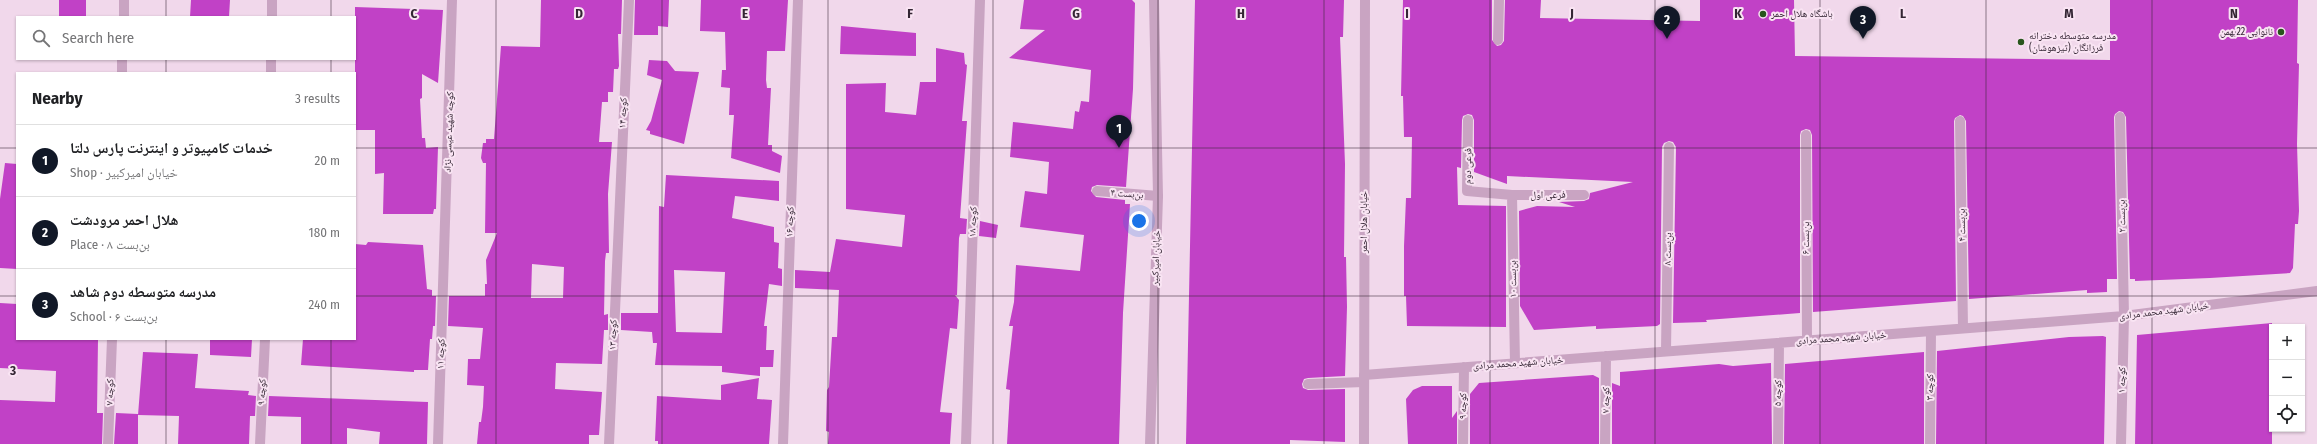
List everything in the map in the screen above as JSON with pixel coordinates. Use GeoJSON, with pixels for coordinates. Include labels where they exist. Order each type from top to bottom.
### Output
{"type":"FeatureCollection","features":[{"type":"Feature","properties":{"kind":"street"},"geometry":{"type":"LineString","coordinates":[[124,0],[124,16]]}},
{"type":"Feature","properties":{"kind":"street"},"geometry":{"type":"LineString","coordinates":[[272,0],[272,16]]}},
{"type":"Feature","properties":{"kind":"street","name":"کوچه شهید عیسی نژاد"},"geometry":{"type":"LineString","coordinates":[[444,264],[452,0]]}},
{"type":"Feature","properties":{"kind":"street","name":"کوچه ۱۴"},"geometry":{"type":"LineString","coordinates":[[617,226],[629,0]]}},
{"type":"Feature","properties":{"kind":"street","name":"کوچه ۱۶"},"geometry":{"type":"LineString","coordinates":[[782,444],[798,0]]}},
{"type":"Feature","properties":{"kind":"street","name":"کوچه ۱۸"},"geometry":{"type":"LineString","coordinates":[[966,444],[980,0]]}},
{"type":"Feature","properties":{"kind":"street","name":"خیابان امیرکبیر"},"geometry":{"type":"LineString","coordinates":[[1150,444],[1158,196],[1154,0]]}},
{"type":"Feature","properties":{"kind":"street","name":"خیابان هلال احمر"},"geometry":{"type":"LineString","coordinates":[[1364,444],[1365,0]]}},
{"type":"Feature","properties":{"kind":"street"},"geometry":{"type":"LineString","coordinates":[[1498,40],[1499,0]]}},
{"type":"Feature","properties":{"kind":"street"},"geometry":{"type":"LineString","coordinates":[[122,60],[122,72]]}},
{"type":"Feature","properties":{"kind":"street"},"geometry":{"type":"LineString","coordinates":[[271,60],[271,72]]}},
{"type":"Feature","properties":{"kind":"street","name":"بن‌بست ۲"},"geometry":{"type":"LineString","coordinates":[[2120,117],[2124,316]]}},
{"type":"Feature","properties":{"kind":"street","name":"فرعی دوم"},"geometry":{"type":"LineString","coordinates":[[1468,120],[1467,191],[1512,195]]}},
{"type":"Feature","properties":{"kind":"street","name":"بن‌بست ۴"},"geometry":{"type":"LineString","coordinates":[[1960,121],[1963,328]]}},
{"type":"Feature","properties":{"kind":"street","name":"بن‌بست ۶"},"geometry":{"type":"LineString","coordinates":[[1806,135],[1807,341]]}},
{"type":"Feature","properties":{"kind":"street","name":"بن‌بست ۸"},"geometry":{"type":"LineString","coordinates":[[1666,351],[1669,147]]}},
{"type":"Feature","properties":{"kind":"street","name":"بن‌بست ۴"},"geometry":{"type":"LineString","coordinates":[[1097,191],[1158,196]]}},
{"type":"Feature","properties":{"kind":"street","name":"فرعی اول"},"geometry":{"type":"LineString","coordinates":[[1512,195],[1584,195]]}},
{"type":"Feature","properties":{"kind":"street","name":"بن‌بست ۱۰"},"geometry":{"type":"LineString","coordinates":[[1512,195],[1515,363]]}},
{"type":"Feature","properties":{"kind":"street","name":"کوچه ۱۳"},"geometry":{"type":"LineString","coordinates":[[609,444],[617,226]]}},
{"type":"Feature","properties":{"kind":"street","name":"کوچه ۱۱"},"geometry":{"type":"LineString","coordinates":[[438,444],[444,264]]}},
{"type":"Feature","properties":{"kind":"street","name":"خیابان شهید محمد مرادی"},"geometry":{"type":"LineString","coordinates":[[1364,379],[1464,367],[2124,316],[2317,291]]}},
{"type":"Feature","properties":{"kind":"street","name":"کوچه ۱"},"geometry":{"type":"LineString","coordinates":[[2121,444],[2124,316]]}},
{"type":"Feature","properties":{"kind":"street","name":"کوچه ۳"},"geometry":{"type":"LineString","coordinates":[[1930,444],[1931,331]]}},
{"type":"Feature","properties":{"kind":"street","name":"کوچه ۷"},"geometry":{"type":"LineString","coordinates":[[108,444],[112,340]]}},
{"type":"Feature","properties":{"kind":"street","name":"کوچه ۹"},"geometry":{"type":"LineString","coordinates":[[260,444],[265,340]]}},
{"type":"Feature","properties":{"kind":"street","name":"کوچه ۵"},"geometry":{"type":"LineString","coordinates":[[1778,444],[1779,342]]}},
{"type":"Feature","properties":{"kind":"street","name":"کوچه ۷"},"geometry":{"type":"LineString","coordinates":[[1605,444],[1606,356]]}},
{"type":"Feature","properties":{"kind":"street","name":"کوچه ۹"},"geometry":{"type":"LineString","coordinates":[[1463,444],[1464,367]]}},
{"type":"Feature","properties":{"kind":"street"},"geometry":{"type":"LineString","coordinates":[[1308,384],[1364,379]]}},
{"type":"Feature","properties":{"kind":"building"},"geometry":{"type":"Polygon","coordinates":[[[59,0],[86,0],[86,16],[59,16],[59,0]]]}},
{"type":"Feature","properties":{"kind":"building"},"geometry":{"type":"Polygon","coordinates":[[[191,0],[230,0],[229,16],[190,16],[191,0]]]}},
{"type":"Feature","properties":{"kind":"building"},"geometry":{"type":"Polygon","coordinates":[[[541,0],[622,0],[621,34],[618,34],[619,66],[618,69],[614,69],[613,92],[608,92],[608,102],[602,102],[599,142],[612,142],[608,194],[609,253],[606,253],[605,261],[604,315],[608,314],[608,330],[604,330],[602,364],[556,363],[555,389],[602,392],[599,435],[589,435],[589,444],[477,444],[479,422],[481,422],[483,407],[484,386],[467,385],[468,359],[480,359],[483,328],[448,326],[449,296],[485,296],[485,284],[487,284],[486,260],[497,233],[485,233],[486,163],[483,163],[481,158],[483,143],[486,143],[486,139],[494,139],[501,46],[540,47],[541,0]],[[532,264],[531,298],[563,298],[564,267],[532,264]]]}},
{"type":"Feature","properties":{"kind":"building"},"geometry":{"type":"Polygon","coordinates":[[[635,0],[669,0],[668,27],[658,26],[658,35],[634,35],[635,0]]]}},
{"type":"Feature","properties":{"kind":"building"},"geometry":{"type":"Polygon","coordinates":[[[701,0],[788,0],[785,51],[767,51],[766,80],[767,88],[771,88],[768,145],[772,145],[772,151],[782,156],[780,173],[731,158],[734,115],[729,115],[730,88],[721,87],[722,70],[726,70],[725,32],[700,31],[701,0]]]}},
{"type":"Feature","properties":{"kind":"building"},"geometry":{"type":"Polygon","coordinates":[[[1024,0],[1132,0],[1135,3],[1133,89],[1126,187],[1097,185],[1092,187],[1091,191],[1096,197],[1125,200],[1125,204],[1130,204],[1123,313],[1119,444],[1007,444],[1010,390],[1006,389],[1013,326],[1009,326],[1014,302],[1016,265],[1080,271],[1084,235],[1020,227],[1025,191],[1047,194],[1049,162],[1010,157],[1013,122],[1073,129],[1075,111],[1079,112],[1081,101],[1089,102],[1091,70],[1009,58],[1045,30],[1020,29],[1024,0]]]}},
{"type":"Feature","properties":{"kind":"building"},"geometry":{"type":"Polygon","coordinates":[[[1195,0],[1344,0],[1343,37],[1340,37],[1345,164],[1344,257],[1346,257],[1347,307],[1345,376],[1308,378],[1304,379],[1302,384],[1303,388],[1308,390],[1345,389],[1345,442],[1290,440],[1290,444],[1186,444],[1195,0]]]}},
{"type":"Feature","properties":{"kind":"building"},"geometry":{"type":"Polygon","coordinates":[[[1403,0],[1492,0],[1492,40],[1497,46],[1501,45],[1504,41],[1505,0],[1541,0],[1540,18],[1700,21],[1700,0],[1794,0],[1795,56],[2110,60],[2110,0],[2298,0],[2297,63],[2299,64],[2297,144],[2299,211],[2298,224],[2295,224],[2293,268],[2290,273],[2135,281],[2135,279],[2130,279],[2126,117],[2123,112],[2119,111],[2114,117],[2117,279],[2107,279],[2107,292],[2087,293],[2087,290],[1969,299],[1966,121],[1963,116],[1960,115],[1955,118],[1954,121],[1956,301],[1813,312],[1812,135],[1810,130],[1806,129],[1801,131],[1800,135],[1800,313],[1706,320],[1707,322],[1673,323],[1676,147],[1673,142],[1669,141],[1664,143],[1662,147],[1660,324],[1657,326],[1596,329],[1596,326],[1534,330],[1520,306],[1519,211],[1537,206],[1575,207],[1559,202],[1584,201],[1589,199],[1590,193],[1633,182],[1507,176],[1507,184],[1474,172],[1474,120],[1472,115],[1468,114],[1463,116],[1462,120],[1461,168],[1457,167],[1458,205],[1506,206],[1506,327],[1407,326],[1406,296],[1404,296],[1404,246],[1406,198],[1411,198],[1412,137],[1404,137],[1403,96],[1401,96],[1403,0]]]}},
{"type":"Feature","properties":{"kind":"building"},"geometry":{"type":"Polygon","coordinates":[[[355,7],[443,10],[438,83],[422,74],[422,98],[420,99],[422,138],[425,138],[426,148],[438,147],[436,209],[434,209],[433,214],[383,214],[384,173],[375,174],[375,130],[356,130],[355,7]]]}},
{"type":"Feature","properties":{"kind":"building"},"geometry":{"type":"Polygon","coordinates":[[[841,26],[916,33],[916,56],[840,54],[841,26]]]}},
{"type":"Feature","properties":{"kind":"building"},"geometry":{"type":"Polygon","coordinates":[[[936,48],[964,53],[965,64],[967,65],[962,121],[967,121],[960,218],[967,219],[966,234],[960,234],[959,238],[957,295],[955,295],[959,300],[957,329],[950,328],[940,412],[952,413],[950,444],[828,444],[829,432],[826,431],[827,390],[829,387],[832,337],[837,337],[839,290],[795,288],[795,270],[830,272],[836,239],[902,247],[905,215],[846,209],[846,84],[886,83],[885,112],[916,115],[920,82],[936,82],[936,48]]]}},
{"type":"Feature","properties":{"kind":"building"},"geometry":{"type":"Polygon","coordinates":[[[649,60],[667,61],[675,71],[699,72],[684,144],[650,134],[650,131],[646,130],[651,121],[662,80],[647,75],[649,60]]]}},
{"type":"Feature","properties":{"kind":"building"},"geometry":{"type":"Polygon","coordinates":[[[5,163],[16,164],[16,269],[0,268],[0,199],[5,163]]]}},
{"type":"Feature","properties":{"kind":"building"},"geometry":{"type":"Polygon","coordinates":[[[666,175],[779,181],[779,201],[735,196],[732,218],[774,227],[774,242],[779,243],[778,268],[782,269],[782,286],[769,284],[764,326],[767,326],[766,350],[774,350],[773,367],[760,367],[760,376],[722,372],[722,366],[655,365],[657,343],[653,343],[652,332],[621,330],[621,313],[658,313],[659,206],[664,207],[666,175]],[[674,270],[676,332],[722,333],[725,272],[674,270]]]}},
{"type":"Feature","properties":{"kind":"building"},"geometry":{"type":"Polygon","coordinates":[[[980,221],[998,225],[996,238],[979,236],[980,221]]]}},
{"type":"Feature","properties":{"kind":"building"},"geometry":{"type":"Polygon","coordinates":[[[368,242],[423,245],[427,289],[432,290],[432,296],[436,296],[435,326],[433,326],[432,339],[430,339],[428,370],[414,370],[414,372],[301,365],[303,340],[356,340],[356,244],[366,245],[368,242]]]}},
{"type":"Feature","properties":{"kind":"building"},"geometry":{"type":"Polygon","coordinates":[[[0,303],[16,304],[16,340],[98,340],[97,413],[103,413],[102,444],[0,444],[0,400],[55,402],[56,371],[0,368],[0,303]]]}},
{"type":"Feature","properties":{"kind":"building"},"geometry":{"type":"Polygon","coordinates":[[[2272,323],[2269,324],[2269,432],[2272,432],[2272,444],[2135,444],[2137,335],[2272,323]]]}},
{"type":"Feature","properties":{"kind":"building"},"geometry":{"type":"Polygon","coordinates":[[[2069,337],[2106,337],[2104,444],[1936,444],[1937,351],[2069,337]]]}},
{"type":"Feature","properties":{"kind":"building"},"geometry":{"type":"Polygon","coordinates":[[[210,340],[252,340],[251,357],[210,355],[210,340]]]}},
{"type":"Feature","properties":{"kind":"building"},"geometry":{"type":"Polygon","coordinates":[[[143,352],[198,354],[195,388],[249,391],[248,395],[256,396],[255,416],[250,416],[249,444],[178,444],[179,416],[138,415],[143,352]]]}},
{"type":"Feature","properties":{"kind":"building"},"geometry":{"type":"Polygon","coordinates":[[[1924,352],[1924,444],[1784,444],[1785,364],[1924,352]]]}},
{"type":"Feature","properties":{"kind":"building"},"geometry":{"type":"Polygon","coordinates":[[[1771,363],[1772,444],[1612,444],[1612,383],[1620,386],[1620,372],[1719,364],[1733,366],[1771,363]]]}},
{"type":"Feature","properties":{"kind":"building"},"geometry":{"type":"Polygon","coordinates":[[[1593,375],[1599,378],[1599,444],[1470,444],[1470,394],[1479,383],[1593,375]]]}},
{"type":"Feature","properties":{"kind":"building"},"geometry":{"type":"Polygon","coordinates":[[[759,378],[757,399],[772,400],[769,444],[658,444],[658,441],[655,441],[657,396],[721,400],[721,385],[759,378]]]}},
{"type":"Feature","properties":{"kind":"building"},"geometry":{"type":"Polygon","coordinates":[[[1422,386],[1452,386],[1452,418],[1457,411],[1457,444],[1408,444],[1406,399],[1413,390],[1422,386]]]}},
{"type":"Feature","properties":{"kind":"building"},"geometry":{"type":"Polygon","coordinates":[[[269,396],[428,402],[427,444],[379,444],[380,432],[347,428],[347,444],[301,444],[301,417],[268,416],[269,396]]]}},
{"type":"Feature","properties":{"kind":"building"},"geometry":{"type":"Polygon","coordinates":[[[116,413],[138,414],[138,444],[114,444],[116,413]]]}},
{"type":"Feature","properties":{"kind":"place","name":"باشگاه هلال احمر"},"geometry":{"type":"Point","coordinates":[1763,14]}},
{"type":"Feature","properties":{"kind":"place","name":"نانوایی 22بهمن"},"geometry":{"type":"Point","coordinates":[2281,32]}},
{"type":"Feature","properties":{"kind":"place","name":"هلال احمر مرودشت"},"geometry":{"type":"Point","coordinates":[1667,39]}},
{"type":"Feature","properties":{"kind":"place","name":"مدرسه متوسطه دوم شاهد"},"geometry":{"type":"Point","coordinates":[1863,39]}},
{"type":"Feature","properties":{"kind":"place","name":"مدرسه متوسطه دخترانه فرزانگان (تیزهوشان)"},"geometry":{"type":"Point","coordinates":[2021,42]}},
{"type":"Feature","properties":{"kind":"place","name":"خدمات کامپیوتر و اینترنت پارس دلتا"},"geometry":{"type":"Point","coordinates":[1119,148]}}]}
